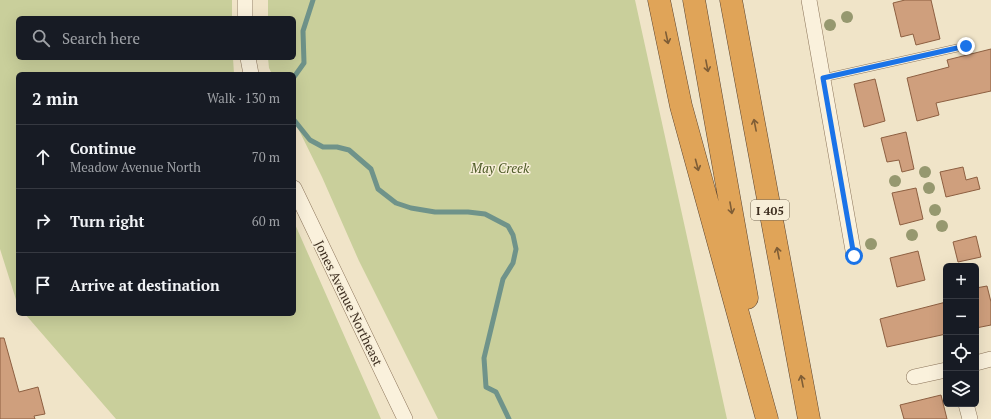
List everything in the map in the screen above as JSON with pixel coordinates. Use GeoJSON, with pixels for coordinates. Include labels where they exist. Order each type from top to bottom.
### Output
{"type":"FeatureCollection","features":[{"type":"Feature","properties":{"kind":"highway"},"geometry":{"type":"LineString","coordinates":[[659,0],[681,106],[767,419]]}},
{"type":"Feature","properties":{"kind":"highway","name":"I 405"},"geometry":{"type":"LineString","coordinates":[[694,0],[711,90],[767,419]]}},
{"type":"Feature","properties":{"kind":"highway","name":"I 405"},"geometry":{"type":"LineString","coordinates":[[731,0],[809,419]]}},
{"type":"Feature","properties":{"kind":"street"},"geometry":{"type":"LineString","coordinates":[[244,0],[245,16]]}},
{"type":"Feature","properties":{"kind":"street"},"geometry":{"type":"LineString","coordinates":[[809,0],[854,256]]}},
{"type":"Feature","properties":{"kind":"street"},"geometry":{"type":"LineString","coordinates":[[248,60],[251,72]]}},
{"type":"Feature","properties":{"kind":"street","name":"Jones Avenue Northeast"},"geometry":{"type":"LineString","coordinates":[[296,192],[405,419]]}},
{"type":"Feature","properties":{"kind":"street"},"geometry":{"type":"LineString","coordinates":[[979,362],[991,359]]}},
{"type":"Feature","properties":{"kind":"street"},"geometry":{"type":"LineString","coordinates":[[914,377],[943,371]]}},
{"type":"Feature","properties":{"kind":"street"},"geometry":{"type":"LineString","coordinates":[[967,407],[970,419]]}},
{"type":"Feature","properties":{"kind":"lane"},"geometry":{"type":"LineString","coordinates":[[823,78],[966,46]]}},
{"type":"Feature","properties":{"kind":"green space"},"geometry":{"type":"Polygon","coordinates":[[[0,0],[232,0],[232,16],[16,16],[16,60],[233,60],[234,72],[16,72],[16,300],[0,249],[0,0]]]}},
{"type":"Feature","properties":{"kind":"green space","name":"May Creek"},"geometry":{"type":"Polygon","coordinates":[[[268,0],[635,0],[727,419],[438,419],[359,261],[322,177],[296,124],[296,72],[271,72],[269,68],[268,60],[296,60],[296,16],[268,16],[268,0]]]}},
{"type":"Feature","properties":{"kind":"green space"},"geometry":{"type":"Polygon","coordinates":[[[296,227],[381,419],[116,419],[27,316],[296,316],[296,227]]]}},
{"type":"Feature","properties":{"kind":"building"},"geometry":{"type":"Polygon","coordinates":[[[905,0],[931,0],[940,39],[916,45],[913,34],[901,37],[893,3],[905,0]]]}},
{"type":"Feature","properties":{"kind":"building"},"geometry":{"type":"Polygon","coordinates":[[[991,49],[991,91],[936,103],[939,115],[917,121],[907,78],[949,67],[947,60],[991,49]]]}},
{"type":"Feature","properties":{"kind":"building"},"geometry":{"type":"Polygon","coordinates":[[[875,79],[885,121],[864,127],[854,84],[875,79]]]}},
{"type":"Feature","properties":{"kind":"building"},"geometry":{"type":"Polygon","coordinates":[[[906,132],[914,169],[902,172],[899,160],[887,162],[881,138],[906,132]]]}},
{"type":"Feature","properties":{"kind":"building"},"geometry":{"type":"Polygon","coordinates":[[[963,167],[966,180],[977,177],[980,189],[946,197],[940,172],[963,167]]]}},
{"type":"Feature","properties":{"kind":"building"},"geometry":{"type":"Polygon","coordinates":[[[916,188],[923,219],[900,225],[892,193],[916,188]]]}},
{"type":"Feature","properties":{"kind":"building"},"geometry":{"type":"Polygon","coordinates":[[[976,236],[981,257],[958,262],[953,242],[976,236]]]}},
{"type":"Feature","properties":{"kind":"building"},"geometry":{"type":"Polygon","coordinates":[[[918,251],[925,280],[897,287],[890,258],[918,251]]]}},
{"type":"Feature","properties":{"kind":"building"},"geometry":{"type":"Polygon","coordinates":[[[987,286],[991,302],[991,325],[979,327],[979,299],[979,287],[987,286]]]}},
{"type":"Feature","properties":{"kind":"building"},"geometry":{"type":"Polygon","coordinates":[[[943,303],[943,335],[887,347],[880,319],[943,303]]]}},
{"type":"Feature","properties":{"kind":"building"},"geometry":{"type":"Polygon","coordinates":[[[0,338],[4,338],[19,392],[38,387],[45,414],[34,416],[35,419],[0,419],[0,338]]]}},
{"type":"Feature","properties":{"kind":"building"},"geometry":{"type":"Polygon","coordinates":[[[941,395],[947,419],[904,419],[900,405],[941,395]]]}},
{"type":"Feature","properties":{"kind":"waterway","name":"May Creek"},"geometry":{"type":"LineString","coordinates":[[296,74],[304,63],[303,31],[313,0]]}},
{"type":"Feature","properties":{"kind":"waterway","name":"May Creek"},"geometry":{"type":"LineString","coordinates":[[296,122],[310,140],[323,147],[337,147],[349,150],[371,169],[378,189],[396,203],[411,208],[435,212],[468,212],[485,214],[508,226],[513,235],[516,249],[513,263],[503,279],[484,358],[486,387],[496,392],[509,419]]}},
{"type":"Feature","properties":{"kind":"route"},"geometry":{"type":"LineString","coordinates":[[854,256],[823,78],[966,46]]}}]}
